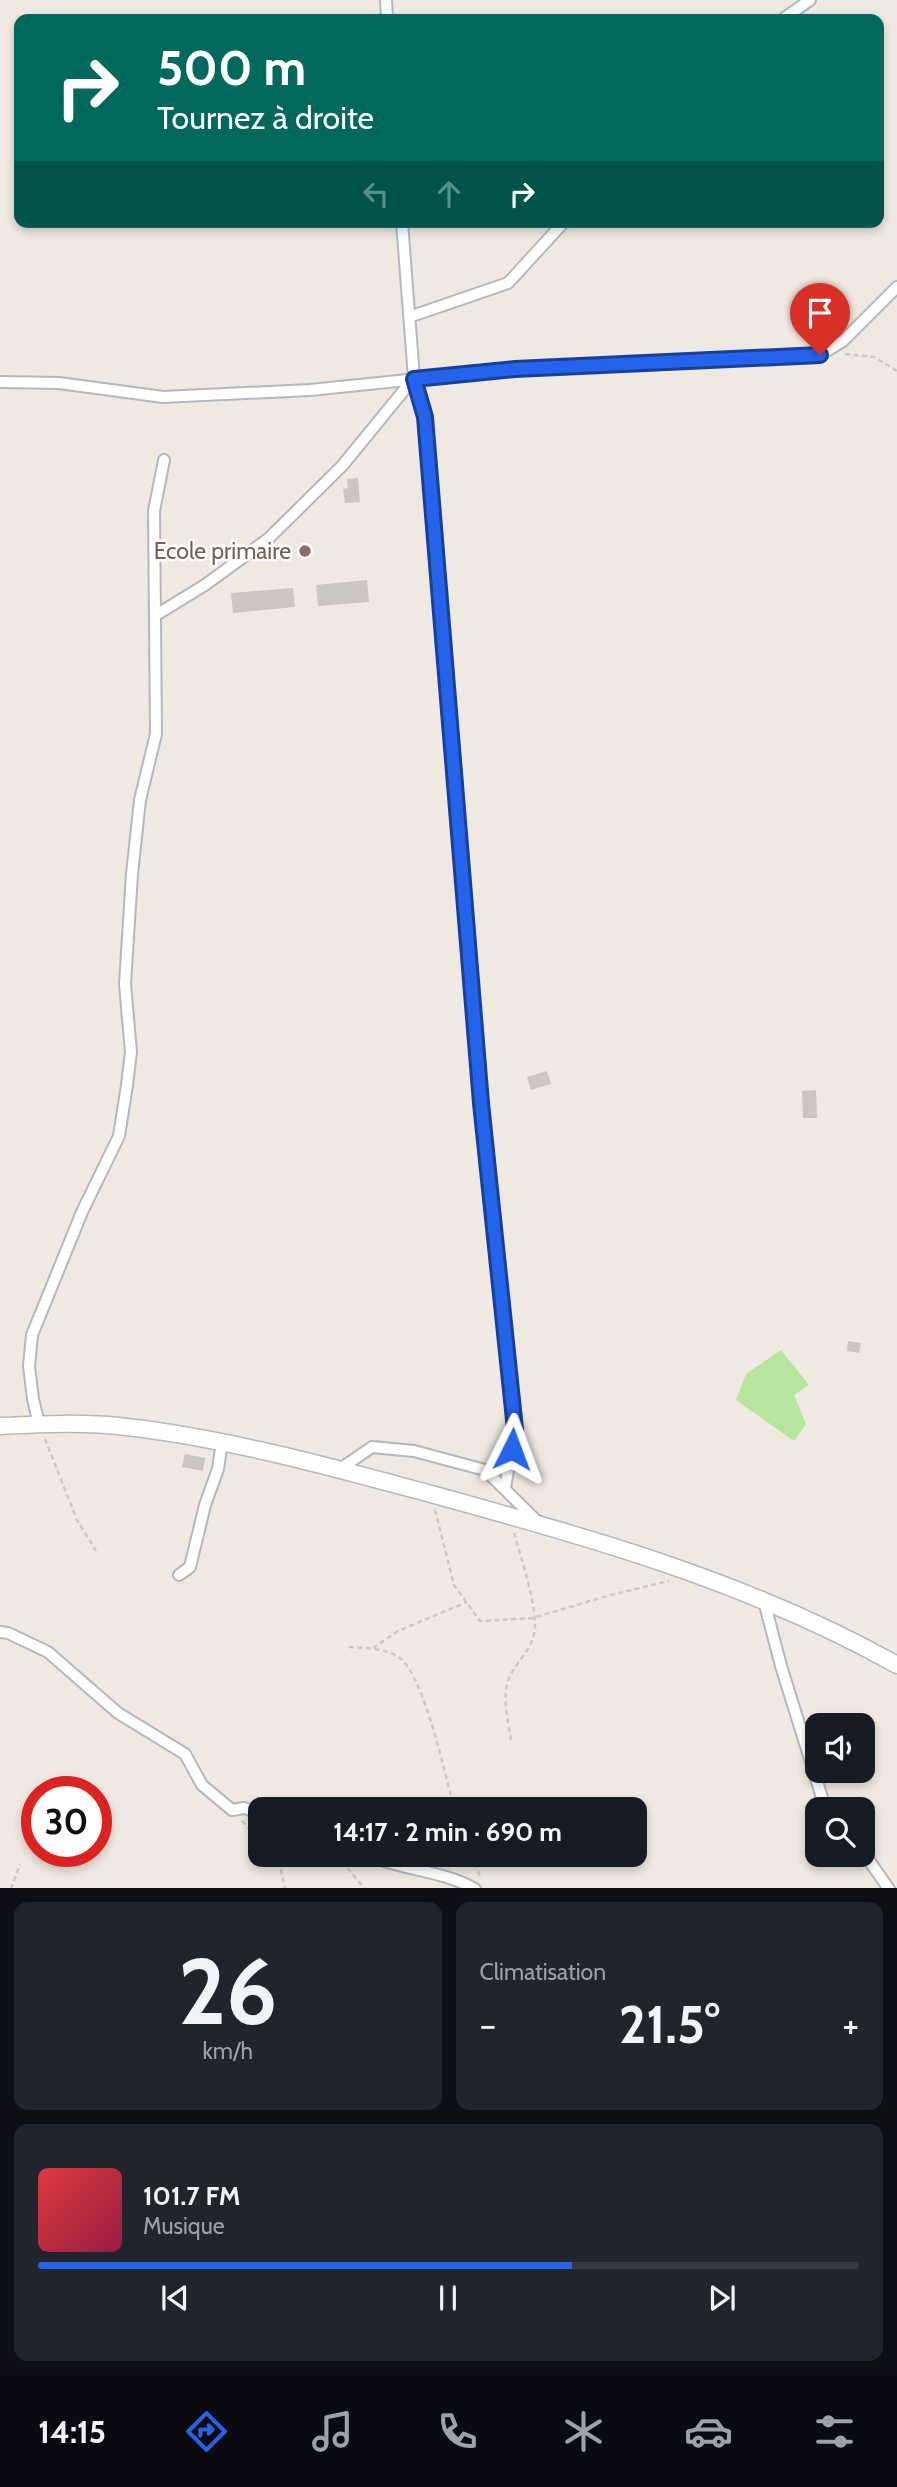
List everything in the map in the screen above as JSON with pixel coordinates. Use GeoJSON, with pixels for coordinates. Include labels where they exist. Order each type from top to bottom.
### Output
{"type":"FeatureCollection","features":[{"type":"Feature","properties":{"kind":"street"},"geometry":{"type":"LineString","coordinates":[[790,14],[810,0]]}},
{"type":"Feature","properties":{"kind":"street"},"geometry":{"type":"LineString","coordinates":[[402,228],[414,379],[425,417],[481,1103],[515,1429],[505,1488]]}},
{"type":"Feature","properties":{"kind":"street"},"geometry":{"type":"LineString","coordinates":[[409,317],[508,283],[558,228]]}},
{"type":"Feature","properties":{"kind":"street"},"geometry":{"type":"LineString","coordinates":[[0,383],[59,383],[163,397],[310,390],[515,369],[820,355],[843,341],[897,287]]}},
{"type":"Feature","properties":{"kind":"street"},"geometry":{"type":"LineString","coordinates":[[156,615],[268,539],[342,466],[414,379]]}},
{"type":"Feature","properties":{"kind":"street"},"geometry":{"type":"LineString","coordinates":[[39,1424],[29,1366],[32,1335],[82,1212],[119,1136],[127,1085],[131,1052],[125,984],[132,874],[140,800],[156,734],[154,511],[164,460]]}},
{"type":"Feature","properties":{"kind":"street"},"geometry":{"type":"LineString","coordinates":[[0,1426],[124,1426],[222,1442],[340,1469],[644,1555],[720,1582],[840,1633],[896,1663]]}},
{"type":"Feature","properties":{"kind":"street"},"geometry":{"type":"LineString","coordinates":[[179,1574],[190,1567],[205,1505],[218,1469],[222,1442]]}},
{"type":"Feature","properties":{"kind":"street"},"geometry":{"type":"LineString","coordinates":[[340,1469],[372,1447],[414,1451],[485,1469],[541,1525]]}},
{"type":"Feature","properties":{"kind":"street"},"geometry":{"type":"LineString","coordinates":[[764,1601],[822,1797]]}},
{"type":"Feature","properties":{"kind":"street"},"geometry":{"type":"LineString","coordinates":[[0,1632],[8,1633],[48,1652],[118,1713],[185,1754],[202,1785],[232,1810],[248,1809]]}},
{"type":"Feature","properties":{"kind":"street"},"geometry":{"type":"LineString","coordinates":[[402,1867],[460,1881],[475,1888]]}},
{"type":"Feature","properties":{"kind":"street"},"geometry":{"type":"LineString","coordinates":[[874,1867],[889,1888]]}},
{"type":"Feature","properties":{"kind":"path"},"geometry":{"type":"LineString","coordinates":[[820,355],[852,354],[874,357],[897,371]]}},
{"type":"Feature","properties":{"kind":"path"},"geometry":{"type":"LineString","coordinates":[[39,1424],[77,1520],[96,1550]]}},
{"type":"Feature","properties":{"kind":"path"},"geometry":{"type":"LineString","coordinates":[[431,1494],[454,1585],[480,1621],[533,1618],[673,1580]]}},
{"type":"Feature","properties":{"kind":"path"},"geometry":{"type":"LineString","coordinates":[[508,1515],[527,1578],[535,1629],[532,1642],[508,1678],[506,1700],[511,1740]]}},
{"type":"Feature","properties":{"kind":"path"},"geometry":{"type":"LineString","coordinates":[[373,1648],[398,1631],[467,1602]]}},
{"type":"Feature","properties":{"kind":"path"},"geometry":{"type":"LineString","coordinates":[[349,1647],[373,1648],[400,1658],[418,1682],[451,1797]]}},
{"type":"Feature","properties":{"kind":"path"},"geometry":{"type":"LineString","coordinates":[[232,1810],[248,1828]]}},
{"type":"Feature","properties":{"kind":"path"},"geometry":{"type":"LineString","coordinates":[[11,1888],[20,1864]]}},
{"type":"Feature","properties":{"kind":"path"},"geometry":{"type":"LineString","coordinates":[[279,1867],[285,1888]]}},
{"type":"Feature","properties":{"kind":"path"},"geometry":{"type":"LineString","coordinates":[[345,1867],[365,1888]]}},
{"type":"Feature","properties":{"kind":"path"},"geometry":{"type":"LineString","coordinates":[[477,1867],[485,1888]]}},
{"type":"Feature","properties":{"kind":"green space"},"geometry":{"type":"Polygon","coordinates":[[[781,1350],[809,1385],[794,1395],[806,1424],[794,1441],[736,1400],[746,1374],[781,1350]]]}},
{"type":"Feature","properties":{"kind":"building"},"geometry":{"type":"Polygon","coordinates":[[[358,478],[360,502],[345,503],[343,489],[348,488],[347,479],[358,478]]]}},
{"type":"Feature","properties":{"kind":"building"},"geometry":{"type":"Polygon","coordinates":[[[367,580],[369,602],[318,606],[316,585],[367,580]]]}},
{"type":"Feature","properties":{"kind":"building"},"geometry":{"type":"Polygon","coordinates":[[[293,588],[295,607],[233,613],[231,593],[293,588]]]}},
{"type":"Feature","properties":{"kind":"building"},"geometry":{"type":"Polygon","coordinates":[[[547,1071],[551,1084],[531,1090],[527,1077],[547,1071]]]}},
{"type":"Feature","properties":{"kind":"building"},"geometry":{"type":"Polygon","coordinates":[[[816,1090],[817,1118],[803,1118],[802,1091],[816,1090]]]}},
{"type":"Feature","properties":{"kind":"building"},"geometry":{"type":"Polygon","coordinates":[[[848,1341],[861,1343],[859,1353],[847,1351],[848,1341]]]}},
{"type":"Feature","properties":{"kind":"building"},"geometry":{"type":"Polygon","coordinates":[[[185,1454],[205,1458],[203,1471],[182,1467],[185,1454]]]}},
{"type":"Feature","properties":{"kind":"place","name":"Ecole primaire"},"geometry":{"type":"Point","coordinates":[305,551]}},
{"type":"Feature","properties":{"kind":"route"},"geometry":{"type":"LineString","coordinates":[[512,1449],[515,1429],[481,1103],[425,417],[414,379],[515,369],[820,355]]}}]}
